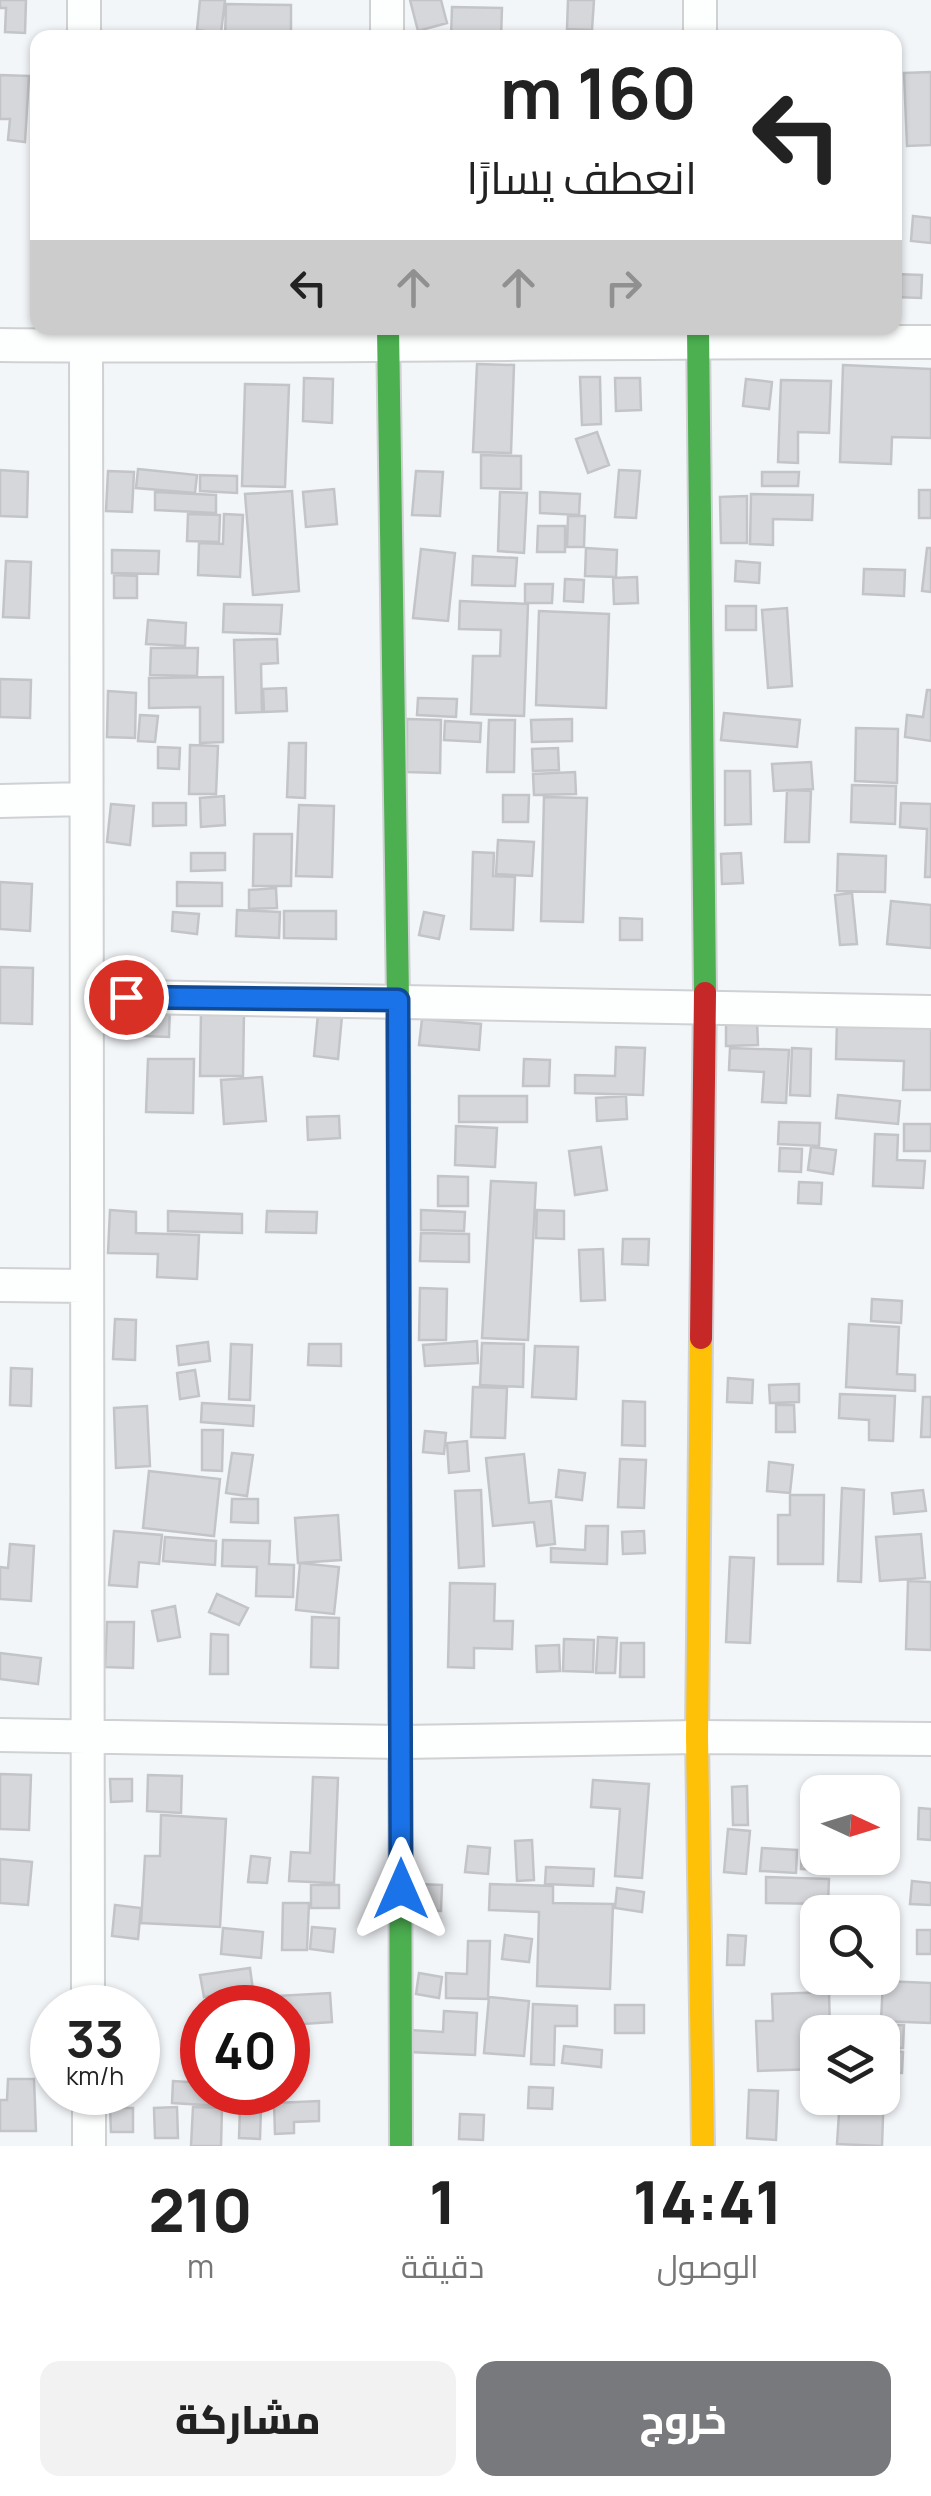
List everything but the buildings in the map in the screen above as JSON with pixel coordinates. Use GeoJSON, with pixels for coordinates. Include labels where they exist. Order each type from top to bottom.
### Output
{"type":"FeatureCollection","features":[{"type":"Feature","properties":{"kind":"street"},"geometry":{"type":"LineString","coordinates":[[84,0],[84,30]]}},
{"type":"Feature","properties":{"kind":"street"},"geometry":{"type":"LineString","coordinates":[[387,0],[387,30]]}},
{"type":"Feature","properties":{"kind":"street"},"geometry":{"type":"LineString","coordinates":[[700,0],[700,30]]}},
{"type":"Feature","properties":{"kind":"street"},"geometry":{"type":"LineString","coordinates":[[0,345],[86,337],[620,335]]}},
{"type":"Feature","properties":{"kind":"street"},"geometry":{"type":"LineString","coordinates":[[698,335],[705,1008],[697,1737],[703,2146]]}},
{"type":"Feature","properties":{"kind":"street"},"geometry":{"type":"LineString","coordinates":[[727,335],[931,342]]}},
{"type":"Feature","properties":{"kind":"street"},"geometry":{"type":"LineString","coordinates":[[86,337],[88,1985]]}},
{"type":"Feature","properties":{"kind":"street"},"geometry":{"type":"LineString","coordinates":[[388,338],[398,1000],[401,2146]]}},
{"type":"Feature","properties":{"kind":"street"},"geometry":{"type":"LineString","coordinates":[[0,801],[86,799]]}},
{"type":"Feature","properties":{"kind":"street"},"geometry":{"type":"LineString","coordinates":[[86,996],[931,1012]]}},
{"type":"Feature","properties":{"kind":"street"},"geometry":{"type":"LineString","coordinates":[[0,1285],[86,1286]]}},
{"type":"Feature","properties":{"kind":"street"},"geometry":{"type":"LineString","coordinates":[[0,1735],[401,1742],[931,1738]]}},
{"type":"Feature","properties":{"kind":"street"},"geometry":{"type":"LineString","coordinates":[[89,2115],[89,2146]]}},
{"type":"Feature","properties":{"kind":"traffic: fast"},"geometry":{"type":"LineString","coordinates":[[388,335],[399,1326]]}},
{"type":"Feature","properties":{"kind":"traffic: fast"},"geometry":{"type":"LineString","coordinates":[[698,335],[705,993]]}},
{"type":"Feature","properties":{"kind":"traffic: fast"},"geometry":{"type":"LineString","coordinates":[[400,1713],[401,2146]]}},
{"type":"Feature","properties":{"kind":"traffic: slow"},"geometry":{"type":"LineString","coordinates":[[399,1326],[400,1713]]}},
{"type":"Feature","properties":{"kind":"traffic: slow"},"geometry":{"type":"LineString","coordinates":[[701,1338],[697,1737],[703,2146]]}},
{"type":"Feature","properties":{"kind":"traffic: jam"},"geometry":{"type":"LineString","coordinates":[[701,1338],[705,993]]}},
{"type":"Feature","properties":{"kind":"route"},"geometry":{"type":"LineString","coordinates":[[126,997],[398,1000],[401,1889]]}}]}
